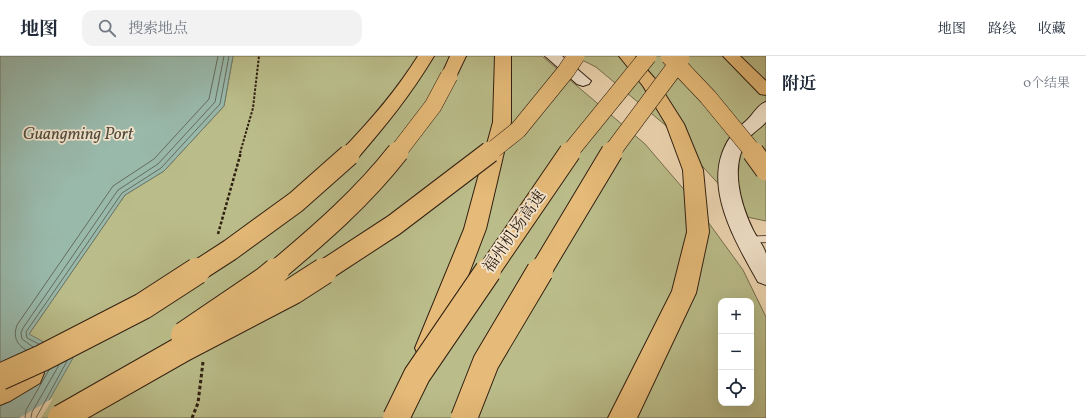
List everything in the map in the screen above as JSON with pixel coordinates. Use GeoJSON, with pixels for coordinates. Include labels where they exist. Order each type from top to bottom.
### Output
{"type":"FeatureCollection","features":[{"type":"Feature","properties":{"kind":"highway"},"geometry":{"type":"LineString","coordinates":[[0,392],[143,306],[236,246],[296,202],[349,155],[384,117],[409,84],[426,56]]}},
{"type":"Feature","properties":{"kind":"highway"},"geometry":{"type":"LineString","coordinates":[[47,418],[155,354],[265,280],[329,226],[379,176],[433,106],[458,56]]}},
{"type":"Feature","properties":{"kind":"highway"},"geometry":{"type":"LineString","coordinates":[[417,374],[475,229],[502,122],[503,56]]}},
{"type":"Feature","properties":{"kind":"highway"},"geometry":{"type":"LineString","coordinates":[[61,418],[184,348],[293,291],[394,225],[518,130],[566,71],[576,56]]}},
{"type":"Feature","properties":{"kind":"highway"},"geometry":{"type":"LineString","coordinates":[[622,418],[684,293],[698,232],[693,170],[675,124],[650,84],[627,56]]}},
{"type":"Feature","properties":{"kind":"highway","name":"福州机场高速"},"geometry":{"type":"LineString","coordinates":[[396,418],[417,374],[577,142],[648,56]]}},
{"type":"Feature","properties":{"kind":"highway"},"geometry":{"type":"LineString","coordinates":[[731,56],[766,90]]}},
{"type":"Feature","properties":{"kind":"highway"},"geometry":{"type":"LineString","coordinates":[[679,57],[745,118],[766,145]]}},
{"type":"Feature","properties":{"kind":"highway"},"geometry":{"type":"LineString","coordinates":[[679,57],[698,84],[750,146],[766,170]]}},
{"type":"Feature","properties":{"kind":"highway"},"geometry":{"type":"LineString","coordinates":[[464,418],[486,362],[608,157],[679,57]]}},
{"type":"Feature","properties":{"kind":"highway"},"geometry":{"type":"LineString","coordinates":[[0,377],[42,358],[143,306]]}},
{"type":"Feature","properties":{"kind":"main road"},"geometry":{"type":"LineString","coordinates":[[553,56],[583,81]]}},
{"type":"Feature","properties":{"kind":"main road"},"geometry":{"type":"LineString","coordinates":[[766,108],[758,119],[742,135],[731,156],[728,179],[732,209],[746,240],[766,275]]}},
{"type":"Feature","properties":{"kind":"lane"},"geometry":{"type":"LineString","coordinates":[[746,240],[766,239]]}},
{"type":"Feature","properties":{"kind":"green space"},"geometry":{"type":"Polygon","coordinates":[[[233,56],[542,56],[645,144],[687,193],[743,270],[766,317],[766,418],[39,418],[29,334],[125,195],[164,171],[224,106],[233,56]]]}},
{"type":"Feature","properties":{"kind":"green space"},"geometry":{"type":"Polygon","coordinates":[[[574,56],[766,56],[766,221],[742,216],[734,201],[664,124],[596,67],[574,56]]]}},
{"type":"Feature","properties":{"kind":"water","name":"Guangming Port"},"geometry":{"type":"Polygon","coordinates":[[[0,56],[233,56],[224,106],[164,171],[125,195],[29,334],[73,358],[39,418],[0,418],[0,56]]]}},
{"type":"Feature","properties":{"kind":"pier"},"geometry":{"type":"Polygon","coordinates":[[[53,398],[41,418],[19,418],[53,398]]]}}]}
